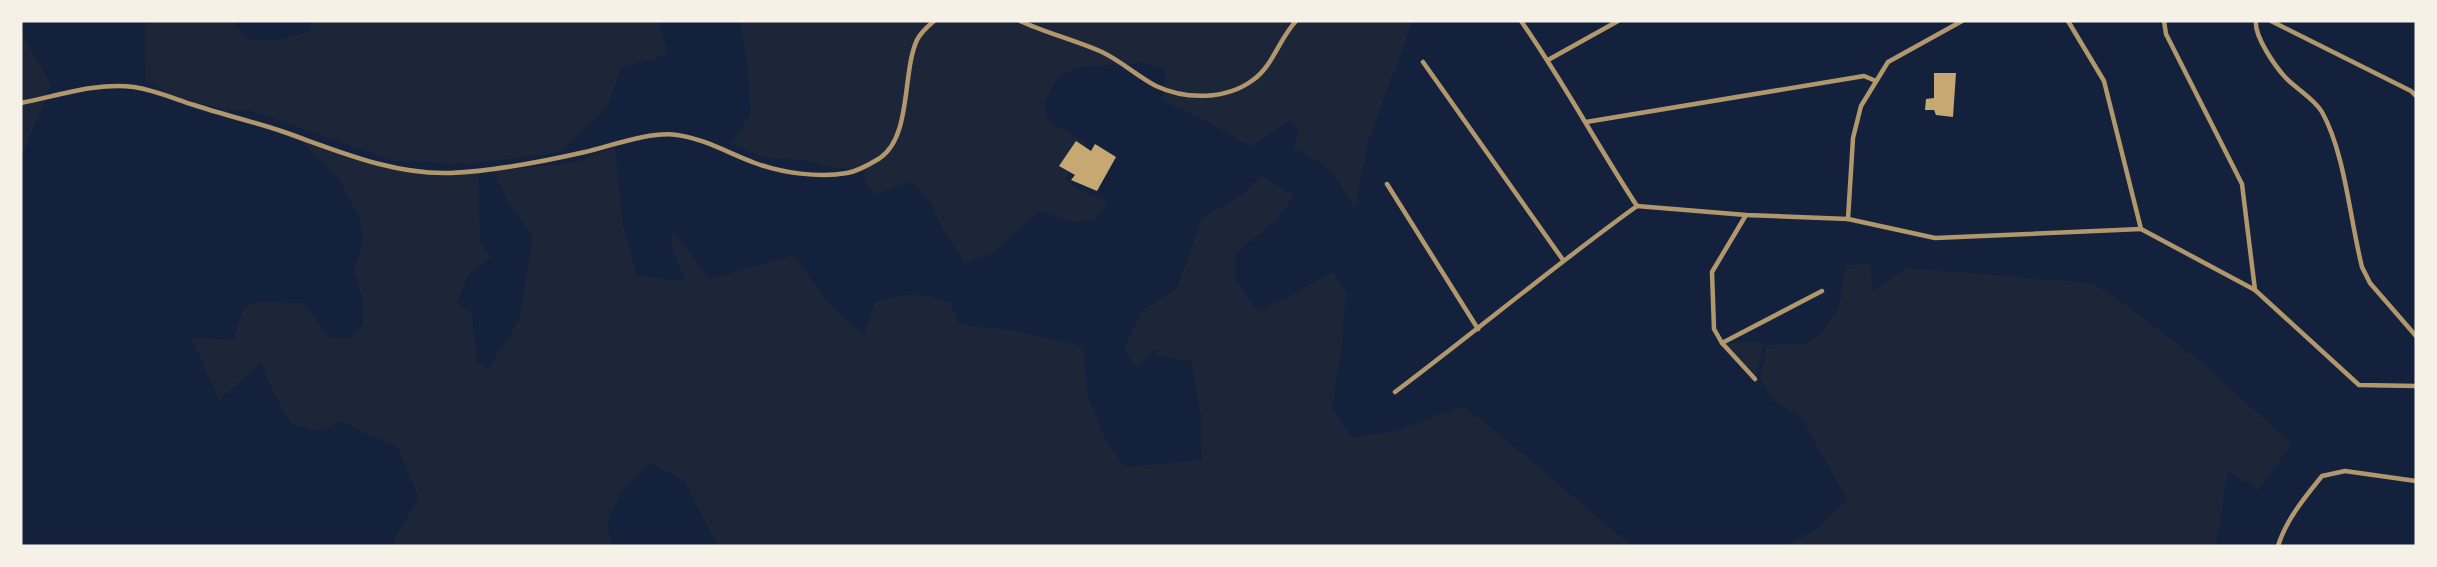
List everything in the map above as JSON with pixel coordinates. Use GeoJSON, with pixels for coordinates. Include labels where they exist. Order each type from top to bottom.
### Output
{"type":"FeatureCollection","features":[{"type":"Feature","properties":{"kind":"street"},"geometry":{"type":"LineString","coordinates":[[21,103],[81,90],[135,87],[259,124],[380,165],[416,172],[450,173],[493,168],[556,158],[654,135],[674,134],[704,141],[775,170],[823,174],[847,173],[860,170],[883,156],[892,144],[904,105],[911,59],[917,40],[934,21]]}},
{"type":"Feature","properties":{"kind":"street"},"geometry":{"type":"LineString","coordinates":[[1020,21],[1111,57],[1156,86],[1172,92],[1212,96],[1227,94],[1252,81],[1270,61],[1296,21]]}},
{"type":"Feature","properties":{"kind":"street"},"geometry":{"type":"LineString","coordinates":[[1521,21],[1548,60],[1636,206]]}},
{"type":"Feature","properties":{"kind":"street"},"geometry":{"type":"LineString","coordinates":[[1548,60],[1618,21]]}},
{"type":"Feature","properties":{"kind":"street"},"geometry":{"type":"LineString","coordinates":[[1848,219],[1852,138],[1861,106],[1888,62],[1962,21]]}},
{"type":"Feature","properties":{"kind":"street"},"geometry":{"type":"LineString","coordinates":[[2067,21],[2104,81],[2141,229]]}},
{"type":"Feature","properties":{"kind":"street"},"geometry":{"type":"LineString","coordinates":[[2164,21],[2166,34],[2242,184],[2255,290]]}},
{"type":"Feature","properties":{"kind":"street"},"geometry":{"type":"LineString","coordinates":[[2256,21],[2255,26],[2263,45],[2285,77],[2321,110],[2336,143],[2362,267],[2370,283],[2416,336]]}},
{"type":"Feature","properties":{"kind":"street"},"geometry":{"type":"LineString","coordinates":[[2271,21],[2411,91],[2416,96]]}},
{"type":"Feature","properties":{"kind":"street"},"geometry":{"type":"LineString","coordinates":[[1423,62],[1563,260]]}},
{"type":"Feature","properties":{"kind":"street"},"geometry":{"type":"LineString","coordinates":[[1586,122],[1864,76],[1876,81]]}},
{"type":"Feature","properties":{"kind":"street"},"geometry":{"type":"LineString","coordinates":[[1387,184],[1479,329]]}},
{"type":"Feature","properties":{"kind":"street"},"geometry":{"type":"LineString","coordinates":[[1395,392],[1479,329],[1563,260],[1636,206],[1746,215],[1848,219],[1935,238],[2141,229],[2255,290],[2359,385],[2416,386]]}},
{"type":"Feature","properties":{"kind":"street"},"geometry":{"type":"LineString","coordinates":[[1746,215],[1712,272],[1714,329],[1722,343],[1755,379]]}},
{"type":"Feature","properties":{"kind":"street"},"geometry":{"type":"LineString","coordinates":[[1722,343],[1822,291]]}},
{"type":"Feature","properties":{"kind":"street"},"geometry":{"type":"LineString","coordinates":[[2278,546],[2281,536],[2322,476],[2345,471],[2416,481]]}},
{"type":"Feature","properties":{"kind":"shaded area"},"geometry":{"type":"Polygon","coordinates":[[[145,21],[236,21],[236,26],[250,41],[280,40],[310,31],[311,21],[658,21],[668,53],[655,59],[622,67],[606,109],[560,152],[470,164],[395,161],[251,111],[228,110],[176,98],[146,80],[145,21]]]}},
{"type":"Feature","properties":{"kind":"shaded area"},"geometry":{"type":"Polygon","coordinates":[[[740,21],[1413,21],[1369,138],[1355,209],[1342,187],[1324,166],[1293,148],[1299,132],[1290,120],[1251,147],[1203,119],[1163,101],[1166,70],[1145,63],[1076,67],[1056,80],[1045,101],[1047,119],[1087,145],[1065,178],[1075,188],[1109,202],[1096,219],[1071,222],[1041,210],[993,253],[965,263],[942,228],[930,202],[911,181],[876,195],[868,187],[862,170],[832,167],[801,160],[765,158],[731,143],[750,115],[748,69],[740,21]]]}},
{"type":"Feature","properties":{"kind":"shaded area"},"geometry":{"type":"Polygon","coordinates":[[[21,31],[51,85],[21,158],[21,31]]]}},
{"type":"Feature","properties":{"kind":"shaded area"},"geometry":{"type":"Polygon","coordinates":[[[290,131],[396,170],[478,172],[480,243],[492,257],[469,274],[457,303],[472,314],[477,362],[488,369],[519,320],[533,236],[509,204],[493,171],[575,163],[615,147],[622,221],[637,276],[685,281],[672,248],[672,229],[709,279],[794,255],[827,302],[864,336],[875,301],[913,294],[930,296],[950,303],[959,324],[1015,331],[1083,346],[1088,397],[1106,440],[1124,467],[1202,460],[1201,416],[1191,361],[1159,356],[1154,349],[1137,369],[1124,348],[1143,310],[1177,288],[1202,218],[1243,194],[1261,175],[1294,196],[1276,220],[1236,253],[1236,280],[1257,311],[1333,272],[1346,292],[1341,351],[1332,408],[1352,438],[1395,431],[1463,406],[1632,546],[718,546],[684,481],[651,463],[621,492],[607,523],[612,546],[397,546],[393,540],[419,498],[397,447],[340,421],[322,431],[292,425],[272,390],[262,362],[219,400],[191,337],[234,340],[243,309],[254,302],[303,303],[330,338],[351,338],[363,325],[363,301],[354,270],[363,241],[359,216],[337,177],[290,131]]]}},
{"type":"Feature","properties":{"kind":"shaded area"},"geometry":{"type":"Polygon","coordinates":[[[1871,264],[1872,291],[1907,268],[2091,283],[2118,299],[2199,360],[2292,444],[2259,490],[2228,471],[2216,546],[1786,546],[1814,531],[1847,500],[1801,417],[1774,402],[1760,379],[1767,345],[1804,344],[1821,334],[1839,307],[1846,265],[1871,264]]]}},
{"type":"Feature","properties":{"kind":"shaded area"},"geometry":{"type":"Polygon","coordinates":[[[1764,342],[1755,377],[1724,343],[1764,342]]]}},
{"type":"Feature","properties":{"kind":"building"},"geometry":{"type":"Polygon","coordinates":[[[1934,73],[1956,73],[1953,117],[1936,115],[1934,110],[1925,110],[1926,99],[1934,98],[1934,73]]]}},
{"type":"Feature","properties":{"kind":"building"},"geometry":{"type":"Polygon","coordinates":[[[1076,141],[1091,151],[1095,144],[1116,157],[1097,191],[1071,180],[1075,175],[1059,166],[1076,141]]]}}]}
